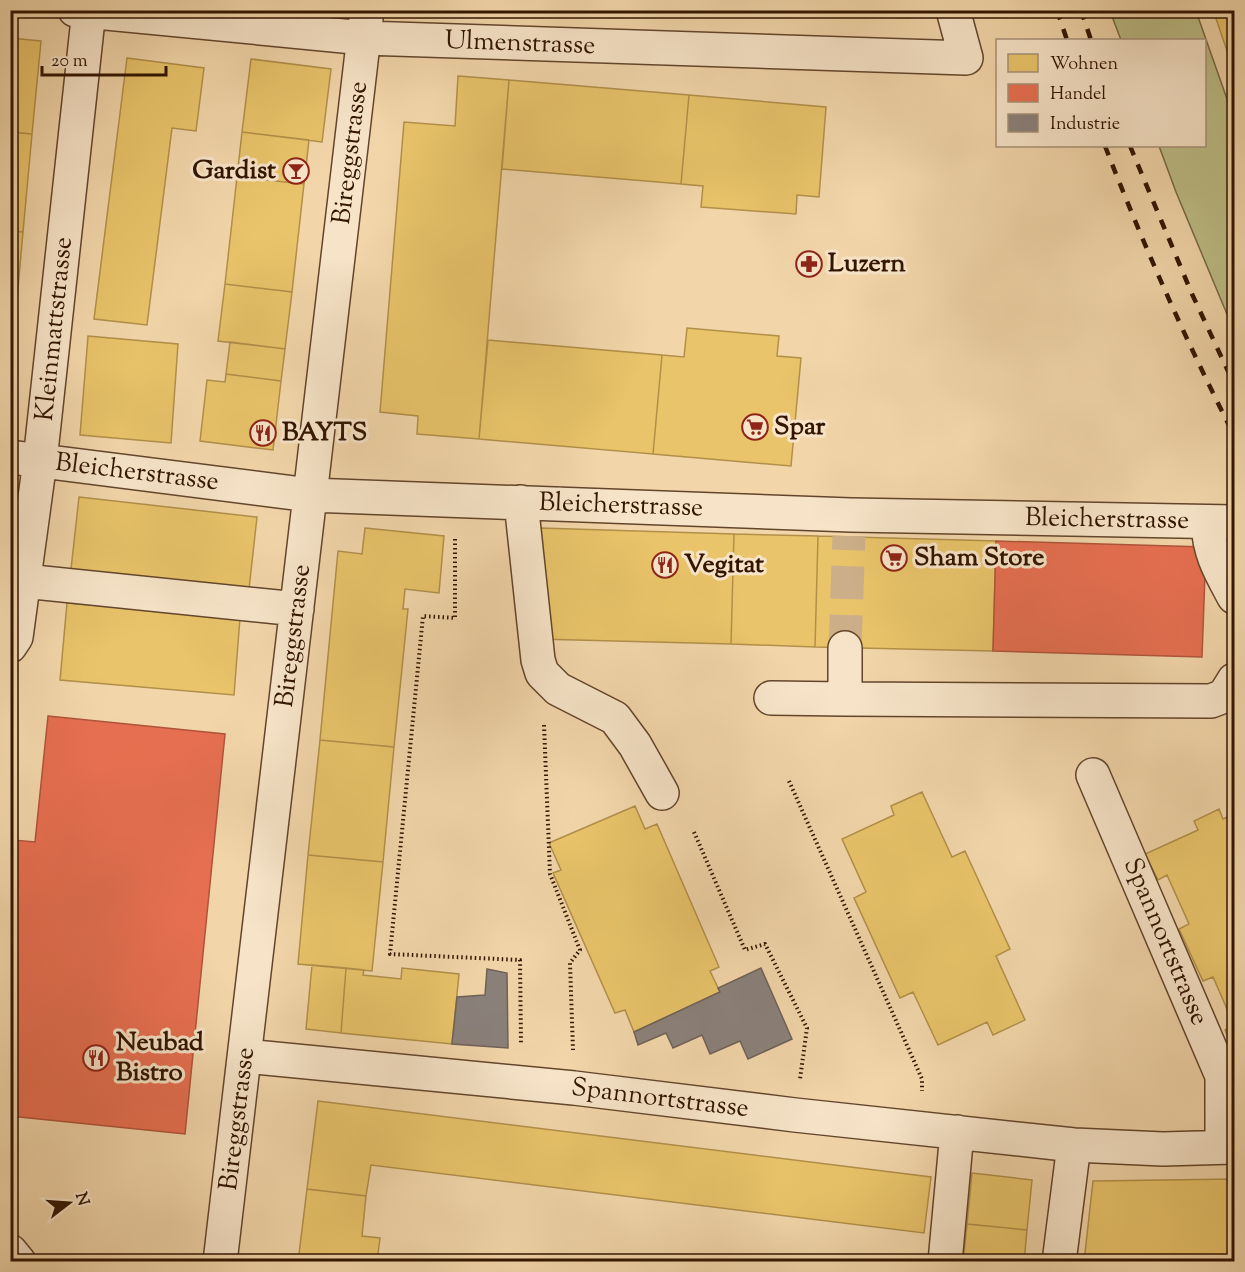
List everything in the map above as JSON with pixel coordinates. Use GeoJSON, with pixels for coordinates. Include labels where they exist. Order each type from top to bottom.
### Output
{"type":"FeatureCollection","features":[{"type":"Feature","properties":{"kind":"street","name":"Ulmenstrasse"},"geometry":{"type":"LineString","coordinates":[[84,11],[366,24],[966,58],[953,10]]}},
{"type":"Feature","properties":{"kind":"street","name":"Kleinmattstrasse"},"geometry":{"type":"LineString","coordinates":[[10,646],[16,637],[24,580],[26,459],[84,11]]}},
{"type":"Feature","properties":{"kind":"street","name":"Bireggstrasse"},"geometry":{"type":"LineString","coordinates":[[220,1262],[366,24]]}},
{"type":"Feature","properties":{"kind":"street","name":"Bleicherstrasse"},"geometry":{"type":"LineString","coordinates":[[26,459],[310,495],[521,502],[850,526],[1221,523]]}},
{"type":"Feature","properties":{"kind":"street"},"geometry":{"type":"LineString","coordinates":[[521,502],[538,660],[542,674],[558,689],[615,718],[662,793]]}},
{"type":"Feature","properties":{"kind":"street"},"geometry":{"type":"LineString","coordinates":[[1221,523],[1208,541],[1212,555],[1234,597]]}},
{"type":"Feature","properties":{"kind":"street"},"geometry":{"type":"LineString","coordinates":[[24,580],[297,609]]}},
{"type":"Feature","properties":{"kind":"street"},"geometry":{"type":"LineString","coordinates":[[844,699],[845,648]]}},
{"type":"Feature","properties":{"kind":"street"},"geometry":{"type":"LineString","coordinates":[[771,698],[1210,701],[1224,696],[1234,680]]}},
{"type":"Feature","properties":{"kind":"street","name":"Spannortstrasse"},"geometry":{"type":"LineString","coordinates":[[245,1056],[574,1088],[1074,1145],[1163,1149],[1228,1147],[1222,1076],[1093,775]]}},
{"type":"Feature","properties":{"kind":"street"},"geometry":{"type":"LineString","coordinates":[[945,1262],[957,1132]]}},
{"type":"Feature","properties":{"kind":"street"},"geometry":{"type":"LineString","coordinates":[[1059,1262],[1074,1145]]}},
{"type":"Feature","properties":{"kind":"street"},"geometry":{"type":"LineString","coordinates":[[10,1251],[19,1262]]}},
{"type":"Feature","properties":{"kind":"path"},"geometry":{"type":"LineString","coordinates":[[455,542],[455,618],[423,616],[390,954],[520,960],[522,1083]]}},
{"type":"Feature","properties":{"kind":"path"},"geometry":{"type":"LineString","coordinates":[[542,674],[550,874],[580,951],[570,963],[574,1088]]}},
{"type":"Feature","properties":{"kind":"path"},"geometry":{"type":"LineString","coordinates":[[789,781],[922,1080],[921,1129]]}},
{"type":"Feature","properties":{"kind":"path"},"geometry":{"type":"LineString","coordinates":[[694,832],[745,950],[765,944],[807,1028],[795,1115]]}},
{"type":"Feature","properties":{"kind":"green space"},"geometry":{"type":"Polygon","coordinates":[[[1110,11],[1196,11],[1206,39],[1121,39],[1110,11]]]}},
{"type":"Feature","properties":{"kind":"green space"},"geometry":{"type":"Polygon","coordinates":[[[1206,39],[1234,119],[1234,331],[1159,147],[1206,147],[1206,39]]]}},
{"type":"Feature","properties":{"kind":"building: Wohnen"},"geometry":{"type":"Polygon","coordinates":[[[654,10],[909,10],[909,18],[654,10]]]}},
{"type":"Feature","properties":{"kind":"building: Wohnen"},"geometry":{"type":"Polygon","coordinates":[[[1213,10],[1234,10],[1234,71],[1213,10]]]}},
{"type":"Feature","properties":{"kind":"building: Wohnen"},"geometry":{"type":"Polygon","coordinates":[[[10,38],[41,41],[32,134],[10,132],[10,38]]]}},
{"type":"Feature","properties":{"kind":"building: Wohnen"},"geometry":{"type":"Polygon","coordinates":[[[127,58],[204,68],[196,131],[172,128],[147,325],[94,319],[127,58]]]}},
{"type":"Feature","properties":{"kind":"building: Wohnen"},"geometry":{"type":"Polygon","coordinates":[[[251,59],[331,69],[322,142],[242,132],[251,59]]]}},
{"type":"Feature","properties":{"kind":"building: Wohnen"},"geometry":{"type":"Polygon","coordinates":[[[458,76],[509,80],[479,439],[417,434],[418,416],[380,412],[404,122],[455,126],[458,76]]]}},
{"type":"Feature","properties":{"kind":"building: Wohnen"},"geometry":{"type":"Polygon","coordinates":[[[509,80],[689,95],[681,184],[502,169],[509,80]]]}},
{"type":"Feature","properties":{"kind":"building: Wohnen"},"geometry":{"type":"Polygon","coordinates":[[[689,95],[826,107],[819,197],[797,195],[796,214],[701,207],[703,186],[681,184],[689,95]]]}},
{"type":"Feature","properties":{"kind":"building: Wohnen"},"geometry":{"type":"Polygon","coordinates":[[[10,132],[32,134],[23,232],[10,231],[10,132]]]}},
{"type":"Feature","properties":{"kind":"building: Wohnen"},"geometry":{"type":"Polygon","coordinates":[[[242,132],[309,140],[304,184],[237,177],[242,132]]]}},
{"type":"Feature","properties":{"kind":"building: Wohnen"},"geometry":{"type":"Polygon","coordinates":[[[237,177],[304,184],[292,292],[225,284],[237,177]]]}},
{"type":"Feature","properties":{"kind":"building: Wohnen"},"geometry":{"type":"Polygon","coordinates":[[[10,231],[23,232],[13,344],[10,344],[10,231]]]}},
{"type":"Feature","properties":{"kind":"building: Wohnen"},"geometry":{"type":"Polygon","coordinates":[[[225,284],[292,292],[285,349],[218,341],[225,284]]]}},
{"type":"Feature","properties":{"kind":"building: Wohnen"},"geometry":{"type":"Polygon","coordinates":[[[687,328],[779,336],[777,356],[801,358],[791,466],[653,454],[662,355],[684,357],[687,328]]]}},
{"type":"Feature","properties":{"kind":"building: Wohnen"},"geometry":{"type":"Polygon","coordinates":[[[88,336],[178,344],[171,443],[80,435],[88,336]]]}},
{"type":"Feature","properties":{"kind":"building: Wohnen"},"geometry":{"type":"Polygon","coordinates":[[[488,340],[662,355],[653,454],[479,439],[488,340]]]}},
{"type":"Feature","properties":{"kind":"building: Wohnen"},"geometry":{"type":"Polygon","coordinates":[[[230,342],[285,349],[281,381],[226,374],[230,342]]]}},
{"type":"Feature","properties":{"kind":"building: Wohnen"},"geometry":{"type":"Polygon","coordinates":[[[226,374],[281,381],[273,450],[200,441],[207,380],[225,382],[226,374]]]}},
{"type":"Feature","properties":{"kind":"building: Wohnen"},"geometry":{"type":"Polygon","coordinates":[[[79,497],[257,517],[249,589],[71,569],[79,497]]]}},
{"type":"Feature","properties":{"kind":"building: Wohnen"},"geometry":{"type":"Polygon","coordinates":[[[365,528],[444,536],[439,593],[405,589],[403,609],[408,609],[394,747],[320,740],[338,551],[362,554],[365,528]]]}},
{"type":"Feature","properties":{"kind":"building: Wohnen"},"geometry":{"type":"Polygon","coordinates":[[[540,528],[734,534],[731,644],[537,639],[540,528]]]}},
{"type":"Feature","properties":{"kind":"building: Wohnen"},"geometry":{"type":"Polygon","coordinates":[[[734,534],[818,536],[815,647],[731,644],[734,534]]]}},
{"type":"Feature","properties":{"kind":"building: Wohnen"},"geometry":{"type":"Polygon","coordinates":[[[818,536],[996,541],[993,651],[815,647],[818,536]]]}},
{"type":"Feature","properties":{"kind":"building: Wohnen"},"geometry":{"type":"Polygon","coordinates":[[[67,603],[240,618],[234,695],[60,680],[67,603]]]}},
{"type":"Feature","properties":{"kind":"building: Wohnen"},"geometry":{"type":"Polygon","coordinates":[[[320,740],[394,747],[383,862],[308,855],[320,740]]]}},
{"type":"Feature","properties":{"kind":"building: Wohnen"},"geometry":{"type":"Polygon","coordinates":[[[922,792],[952,857],[965,851],[1010,949],[996,956],[1025,1020],[993,1035],[987,1022],[938,1045],[913,992],[900,998],[854,898],[866,892],[842,839],[894,815],[891,806],[922,792]]]}},
{"type":"Feature","properties":{"kind":"building: Wohnen"},"geometry":{"type":"Polygon","coordinates":[[[635,806],[645,829],[657,824],[719,967],[710,971],[720,992],[634,1032],[625,1010],[615,1013],[553,873],[561,870],[549,843],[635,806]]]}},
{"type":"Feature","properties":{"kind":"building: Wohnen"},"geometry":{"type":"Polygon","coordinates":[[[1219,809],[1223,819],[1234,814],[1234,1025],[1213,977],[1203,981],[1179,929],[1189,924],[1167,875],[1158,880],[1145,854],[1198,830],[1194,821],[1219,809]]]}},
{"type":"Feature","properties":{"kind":"building: Wohnen"},"geometry":{"type":"Polygon","coordinates":[[[308,855],[383,862],[372,971],[298,964],[308,855]]]}},
{"type":"Feature","properties":{"kind":"building: Wohnen"},"geometry":{"type":"Polygon","coordinates":[[[312,965],[346,968],[341,1033],[306,1029],[312,965]]]}},
{"type":"Feature","properties":{"kind":"building: Wohnen"},"geometry":{"type":"Polygon","coordinates":[[[346,968],[364,970],[363,975],[401,979],[402,968],[459,974],[452,1044],[341,1033],[346,968]]]}},
{"type":"Feature","properties":{"kind":"building: Wohnen"},"geometry":{"type":"Polygon","coordinates":[[[1234,1026],[1234,1050],[1225,1030],[1234,1026]]]}},
{"type":"Feature","properties":{"kind":"building: Wohnen"},"geometry":{"type":"Polygon","coordinates":[[[318,1101],[931,1177],[924,1233],[371,1165],[366,1196],[307,1189],[318,1101]]]}},
{"type":"Feature","properties":{"kind":"building: Wohnen"},"geometry":{"type":"Polygon","coordinates":[[[972,1173],[1032,1180],[1027,1230],[967,1224],[972,1173]]]}},
{"type":"Feature","properties":{"kind":"building: Wohnen"},"geometry":{"type":"Polygon","coordinates":[[[1234,1179],[1234,1262],[1084,1262],[1093,1181],[1234,1179]]]}},
{"type":"Feature","properties":{"kind":"building: Wohnen"},"geometry":{"type":"Polygon","coordinates":[[[307,1189],[366,1196],[362,1236],[380,1238],[377,1262],[359,1259],[359,1262],[298,1262],[307,1189]]]}},
{"type":"Feature","properties":{"kind":"building: Wohnen"},"geometry":{"type":"Polygon","coordinates":[[[967,1224],[1027,1230],[1024,1262],[963,1262],[967,1224]]]}},
{"type":"Feature","properties":{"kind":"building: Handel"},"geometry":{"type":"Polygon","coordinates":[[[996,541],[1206,547],[1202,657],[993,651],[996,541]]]}},
{"type":"Feature","properties":{"kind":"building: Handel"},"geometry":{"type":"Polygon","coordinates":[[[48,716],[225,734],[185,1134],[10,1116],[10,866],[13,840],[35,842],[48,716]]]}},
{"type":"Feature","properties":{"kind":"building: Industrie"},"geometry":{"type":"Polygon","coordinates":[[[761,968],[792,1039],[748,1059],[740,1041],[710,1054],[702,1035],[673,1048],[666,1033],[638,1045],[634,1032],[720,992],[718,988],[761,968]]]}},
{"type":"Feature","properties":{"kind":"building: Industrie"},"geometry":{"type":"Polygon","coordinates":[[[487,969],[507,973],[508,1048],[452,1044],[457,997],[485,995],[487,969]]]}},
{"type":"Feature","properties":{"kind":"tunnel"},"geometry":{"type":"LineString","coordinates":[[845,648],[849,536]]}},
{"type":"Feature","properties":{"kind":"railway"},"geometry":{"type":"LineString","coordinates":[[1057,10],[1067,39]]}},
{"type":"Feature","properties":{"kind":"railway"},"geometry":{"type":"LineString","coordinates":[[1081,10],[1091,39]]}},
{"type":"Feature","properties":{"kind":"railway"},"geometry":{"type":"LineString","coordinates":[[1105,147],[1166,292],[1234,435]]}},
{"type":"Feature","properties":{"kind":"railway"},"geometry":{"type":"LineString","coordinates":[[1130,147],[1192,294],[1234,384]]}},
{"type":"Feature","properties":{"kind":"place","name":"Gardist"},"geometry":{"type":"Point","coordinates":[296,171]}},
{"type":"Feature","properties":{"kind":"place","name":"Luzern"},"geometry":{"type":"Point","coordinates":[809,264]}},
{"type":"Feature","properties":{"kind":"place","name":"Spar"},"geometry":{"type":"Point","coordinates":[755,427]}},
{"type":"Feature","properties":{"kind":"place","name":"BAYTS"},"geometry":{"type":"Point","coordinates":[263,433]}},
{"type":"Feature","properties":{"kind":"place","name":"Sham Store"},"geometry":{"type":"Point","coordinates":[894,558]}},
{"type":"Feature","properties":{"kind":"place","name":"Vegitat"},"geometry":{"type":"Point","coordinates":[665,565]}},
{"type":"Feature","properties":{"kind":"place","name":"Neubad Bistro"},"geometry":{"type":"Point","coordinates":[96,1058]}}]}
